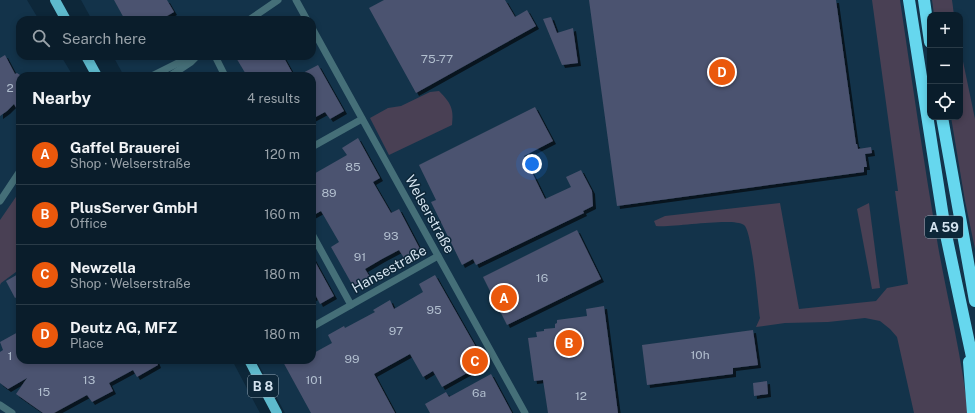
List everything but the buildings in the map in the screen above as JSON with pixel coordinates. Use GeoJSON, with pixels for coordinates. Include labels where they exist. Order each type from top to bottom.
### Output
{"type":"FeatureCollection","features":[{"type":"Feature","properties":{"kind":"highway","name":"A 59"},"geometry":{"type":"LineString","coordinates":[[909,0],[944,230],[975,371]]}},
{"type":"Feature","properties":{"kind":"highway"},"geometry":{"type":"LineString","coordinates":[[924,0],[927,21]]}},
{"type":"Feature","properties":{"kind":"highway","name":"A 59"},"geometry":{"type":"LineString","coordinates":[[943,120],[974,298]]}},
{"type":"Feature","properties":{"kind":"highway"},"geometry":{"type":"LineString","coordinates":[[968,341],[973,413]]}},
{"type":"Feature","properties":{"kind":"main road"},"geometry":{"type":"LineString","coordinates":[[55,0],[64,16]]}},
{"type":"Feature","properties":{"kind":"main road"},"geometry":{"type":"LineString","coordinates":[[88,60],[94,72]]}},
{"type":"Feature","properties":{"kind":"main road","name":"B 8"},"geometry":{"type":"LineString","coordinates":[[251,364],[277,413]]}},
{"type":"Feature","properties":{"kind":"street"},"geometry":{"type":"LineString","coordinates":[[255,16],[278,0]]}},
{"type":"Feature","properties":{"kind":"street"},"geometry":{"type":"LineString","coordinates":[[296,0],[305,16]]}},
{"type":"Feature","properties":{"kind":"street","name":"Welserstraße"},"geometry":{"type":"LineString","coordinates":[[316,35],[525,413]]}},
{"type":"Feature","properties":{"kind":"street"},"geometry":{"type":"LineString","coordinates":[[159,72],[182,60]]}},
{"type":"Feature","properties":{"kind":"street"},"geometry":{"type":"LineString","coordinates":[[176,72],[193,60]]}},
{"type":"Feature","properties":{"kind":"street"},"geometry":{"type":"LineString","coordinates":[[217,60],[223,72]]}},
{"type":"Feature","properties":{"kind":"street"},"geometry":{"type":"LineString","coordinates":[[316,145],[362,119]]}},
{"type":"Feature","properties":{"kind":"street"},"geometry":{"type":"LineString","coordinates":[[0,201],[16,177]]}},
{"type":"Feature","properties":{"kind":"street","name":"Hansestraße"},"geometry":{"type":"LineString","coordinates":[[316,241],[351,304]]}},
{"type":"Feature","properties":{"kind":"street","name":"Hansestraße"},"geometry":{"type":"LineString","coordinates":[[316,325],[438,256]]}},
{"type":"Feature","properties":{"kind":"street"},"geometry":{"type":"LineString","coordinates":[[0,405],[12,413]]}},
{"type":"Feature","properties":{"kind":"shaded area"},"geometry":{"type":"Polygon","coordinates":[[[0,0],[27,0],[37,16],[16,16],[16,60],[63,60],[71,72],[16,72],[16,364],[234,364],[260,413],[0,413],[0,0]]]}},
{"type":"Feature","properties":{"kind":"shaded area"},"geometry":{"type":"Polygon","coordinates":[[[81,0],[975,0],[975,413],[285,413],[258,364],[316,364],[316,72],[122,72],[115,60],[316,60],[316,16],[90,16],[81,0]]]}},
{"type":"Feature","properties":{"kind":"shaded area"},"geometry":{"type":"Polygon","coordinates":[[[872,0],[900,0],[933,215],[959,350],[968,413],[914,413],[897,337],[880,321],[865,318],[828,322],[785,323],[756,327],[760,318],[756,284],[750,240],[744,225],[738,223],[716,222],[656,226],[654,221],[665,216],[780,203],[799,309],[876,301],[887,288],[908,284],[895,191],[898,191],[872,0]]]}},
{"type":"Feature","properties":{"kind":"shaded area"},"geometry":{"type":"Polygon","coordinates":[[[932,0],[952,0],[954,12],[934,12],[932,0]]]}},
{"type":"Feature","properties":{"kind":"shaded area"},"geometry":{"type":"Polygon","coordinates":[[[963,61],[975,119],[975,249],[965,201],[952,120],[963,120],[963,61]]]}},
{"type":"Feature","properties":{"kind":"shaded area"},"geometry":{"type":"Polygon","coordinates":[[[439,91],[451,106],[452,125],[389,155],[370,118],[388,108],[401,106],[430,92],[439,91]]]}},
{"type":"Feature","properties":{"kind":"shaded area"},"geometry":{"type":"Polygon","coordinates":[[[16,197],[16,272],[0,285],[0,220],[16,197]]]}},
{"type":"Feature","properties":{"kind":"shaded area"},"geometry":{"type":"Polygon","coordinates":[[[869,203],[880,288],[872,289],[857,209],[869,203]]]}},
{"type":"Feature","properties":{"kind":"place","name":"Deutz AG, MFZ"},"geometry":{"type":"Point","coordinates":[722,72]}},
{"type":"Feature","properties":{"kind":"place","name":"Gaffel Brauerei"},"geometry":{"type":"Point","coordinates":[504,298]}},
{"type":"Feature","properties":{"kind":"place","name":"PlusServer GmbH"},"geometry":{"type":"Point","coordinates":[569,343]}},
{"type":"Feature","properties":{"kind":"place","name":"Newzella"},"geometry":{"type":"Point","coordinates":[475,361]}}]}
